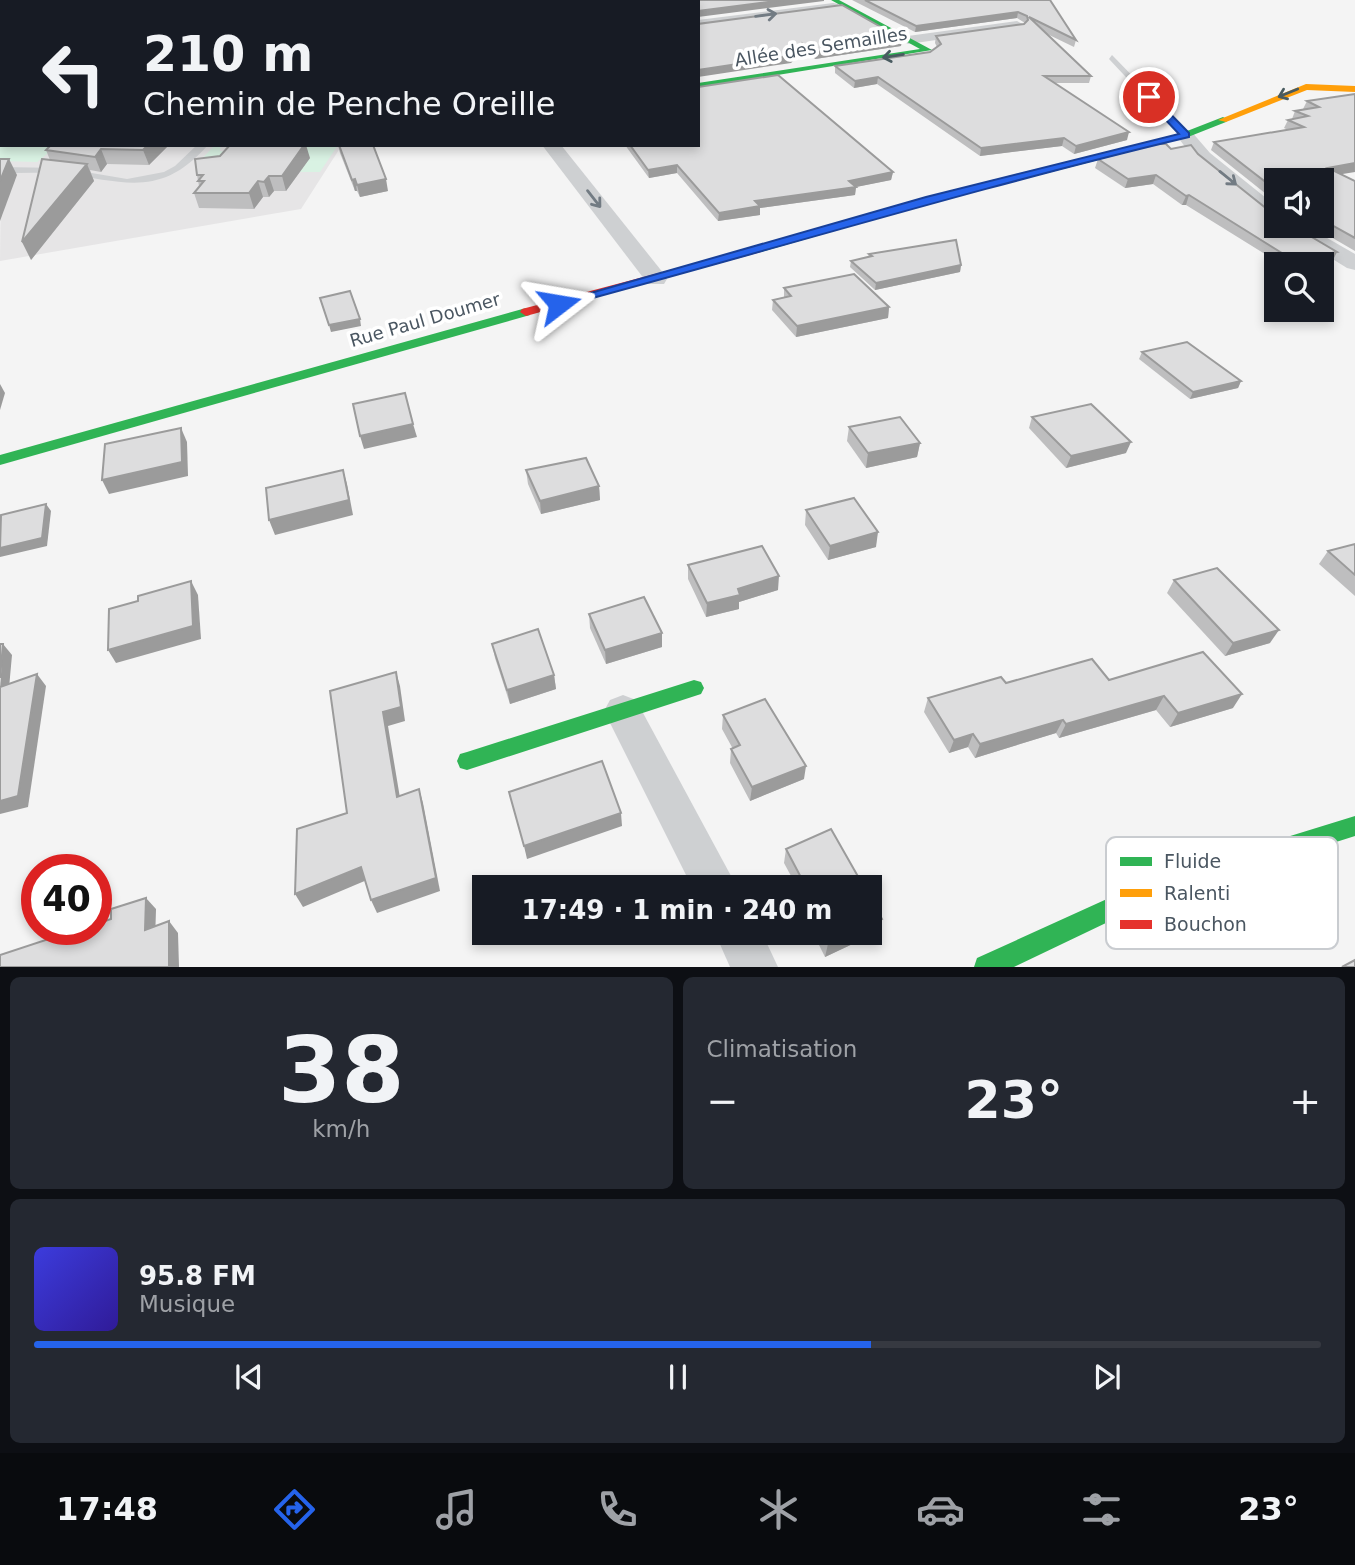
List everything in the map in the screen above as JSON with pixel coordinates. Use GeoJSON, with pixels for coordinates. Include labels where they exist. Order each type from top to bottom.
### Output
{"type":"FeatureCollection","features":[{"type":"Feature","properties":{"kind":"street"},"geometry":{"type":"LineString","coordinates":[[700,24],[839,3]]}},
{"type":"Feature","properties":{"kind":"street","name":"Allée des Semailles"},"geometry":{"type":"LineString","coordinates":[[700,86],[928,50],[839,3]]}},
{"type":"Feature","properties":{"kind":"street"},"geometry":{"type":"LineString","coordinates":[[908,40],[1017,25]]}},
{"type":"Feature","properties":{"kind":"street","name":"Rue Paul Doumer"},"geometry":{"type":"LineString","coordinates":[[0,460],[534,310],[656,279],[930,200],[1121,149],[1185,135],[1306,87],[1355,89]]}},
{"type":"Feature","properties":{"kind":"street"},"geometry":{"type":"LineString","coordinates":[[1185,135],[1203,157],[1264,206]]}},
{"type":"Feature","properties":{"kind":"street"},"geometry":{"type":"LineString","coordinates":[[553,147],[656,279]]}},
{"type":"Feature","properties":{"kind":"street"},"geometry":{"type":"LineString","coordinates":[[1312,238],[1355,263]]}},
{"type":"Feature","properties":{"kind":"street"},"geometry":{"type":"LineString","coordinates":[[467,761],[694,688]]}},
{"type":"Feature","properties":{"kind":"street"},"geometry":{"type":"LineString","coordinates":[[623,710],[709,875]]}},
{"type":"Feature","properties":{"kind":"street"},"geometry":{"type":"LineString","coordinates":[[1320,837],[1355,826]]}},
{"type":"Feature","properties":{"kind":"street"},"geometry":{"type":"LineString","coordinates":[[986,967],[1106,912]]}},
{"type":"Feature","properties":{"kind":"street"},"geometry":{"type":"LineString","coordinates":[[744,945],[755,967]]}},
{"type":"Feature","properties":{"kind":"lane"},"geometry":{"type":"LineString","coordinates":[[1112,57],[1185,135]]}},
{"type":"Feature","properties":{"kind":"lane"},"geometry":{"type":"LineString","coordinates":[[0,170],[62,171],[127,182],[148,179],[179,169],[200,147]]}},
{"type":"Feature","properties":{"kind":"shaded area"},"geometry":{"type":"Polygon","coordinates":[[[1,147],[341,147],[301,209],[0,261],[1,147]]]}},
{"type":"Feature","properties":{"kind":"green space"},"geometry":{"type":"Polygon","coordinates":[[[0,147],[56,147],[37,162],[0,161],[0,147]]]}},
{"type":"Feature","properties":{"kind":"green space"},"geometry":{"type":"Polygon","coordinates":[[[213,147],[221,147],[220,151],[227,152],[246,147],[337,147],[320,172],[268,172],[197,164],[213,147]]]}},
{"type":"Feature","properties":{"kind":"building"},"geometry":{"type":"Polygon","coordinates":[[[700,0],[784,0],[700,11],[700,0]]]}},
{"type":"Feature","properties":{"kind":"building"},"geometry":{"type":"Polygon","coordinates":[[[865,0],[1050,0],[1076,40],[1029,17],[1091,76],[1044,76],[1129,132],[1076,146],[1064,138],[981,148],[878,77],[855,81],[835,66],[930,52],[941,44],[936,36],[1024,24],[1028,20],[1027,16],[1018,12],[916,26],[865,0]]]}},
{"type":"Feature","properties":{"kind":"building"},"geometry":{"type":"Polygon","coordinates":[[[842,5],[902,39],[816,52],[802,43],[791,56],[700,70],[700,24],[842,5]]]}},
{"type":"Feature","properties":{"kind":"building"},"geometry":{"type":"Polygon","coordinates":[[[778,75],[893,172],[849,181],[856,187],[755,201],[760,206],[719,213],[677,165],[648,170],[631,147],[700,147],[700,87],[778,75]]]}},
{"type":"Feature","properties":{"kind":"building"},"geometry":{"type":"Polygon","coordinates":[[[1355,94],[1355,163],[1328,168],[1264,168],[1264,181],[1214,142],[1304,127],[1288,120],[1308,116],[1295,111],[1319,107],[1307,101],[1355,94]]]}},
{"type":"Feature","properties":{"kind":"building"},"geometry":{"type":"Polygon","coordinates":[[[1155,144],[1166,144],[1171,149],[1191,145],[1198,154],[1264,207],[1264,238],[1313,238],[1337,252],[1280,252],[1156,175],[1128,179],[1098,159],[1155,144]]]}},
{"type":"Feature","properties":{"kind":"building"},"geometry":{"type":"Polygon","coordinates":[[[49,147],[146,147],[143,150],[101,149],[95,157],[46,150],[49,147]]]}},
{"type":"Feature","properties":{"kind":"building"},"geometry":{"type":"Polygon","coordinates":[[[228,147],[303,147],[282,176],[269,176],[264,182],[258,181],[249,193],[194,193],[204,181],[198,181],[203,175],[197,175],[195,159],[220,156],[228,147]]]}},
{"type":"Feature","properties":{"kind":"building"},"geometry":{"type":"Polygon","coordinates":[[[340,147],[374,147],[386,179],[357,185],[355,179],[352,180],[340,147]]]}},
{"type":"Feature","properties":{"kind":"building"},"geometry":{"type":"Polygon","coordinates":[[[0,159],[9,159],[0,181],[0,159]]]}},
{"type":"Feature","properties":{"kind":"building"},"geometry":{"type":"Polygon","coordinates":[[[42,159],[87,164],[22,242],[42,159]]]}},
{"type":"Feature","properties":{"kind":"building"},"geometry":{"type":"Polygon","coordinates":[[[1334,171],[1355,181],[1355,238],[1334,226],[1334,171]]]}},
{"type":"Feature","properties":{"kind":"building"},"geometry":{"type":"Polygon","coordinates":[[[956,240],[961,265],[876,283],[851,261],[872,256],[869,254],[956,240]]]}},
{"type":"Feature","properties":{"kind":"building"},"geometry":{"type":"Polygon","coordinates":[[[854,274],[889,307],[797,326],[773,300],[791,296],[784,288],[854,274]]]}},
{"type":"Feature","properties":{"kind":"building"},"geometry":{"type":"Polygon","coordinates":[[[350,291],[360,319],[329,325],[320,298],[350,291]]]}},
{"type":"Feature","properties":{"kind":"building"},"geometry":{"type":"Polygon","coordinates":[[[1187,342],[1241,381],[1193,392],[1142,352],[1187,342]]]}},
{"type":"Feature","properties":{"kind":"building"},"geometry":{"type":"Polygon","coordinates":[[[405,393],[413,424],[360,436],[353,404],[405,393]]]}},
{"type":"Feature","properties":{"kind":"building"},"geometry":{"type":"Polygon","coordinates":[[[1091,404],[1131,442],[1071,456],[1032,417],[1091,404]]]}},
{"type":"Feature","properties":{"kind":"building"},"geometry":{"type":"Polygon","coordinates":[[[900,417],[920,443],[868,453],[849,427],[900,417]]]}},
{"type":"Feature","properties":{"kind":"building"},"geometry":{"type":"Polygon","coordinates":[[[181,428],[182,462],[102,480],[105,444],[181,428]]]}},
{"type":"Feature","properties":{"kind":"building"},"geometry":{"type":"Polygon","coordinates":[[[586,458],[599,486],[540,501],[526,470],[586,458]]]}},
{"type":"Feature","properties":{"kind":"building"},"geometry":{"type":"Polygon","coordinates":[[[343,470],[349,500],[269,520],[266,488],[343,470]]]}},
{"type":"Feature","properties":{"kind":"building"},"geometry":{"type":"Polygon","coordinates":[[[854,498],[878,532],[830,546],[806,510],[854,498]]]}},
{"type":"Feature","properties":{"kind":"building"},"geometry":{"type":"Polygon","coordinates":[[[46,504],[42,538],[0,548],[1,515],[46,504]]]}},
{"type":"Feature","properties":{"kind":"building"},"geometry":{"type":"Polygon","coordinates":[[[1355,544],[1355,575],[1328,551],[1355,544]]]}},
{"type":"Feature","properties":{"kind":"building"},"geometry":{"type":"Polygon","coordinates":[[[762,546],[779,576],[738,589],[740,595],[707,603],[688,565],[762,546]]]}},
{"type":"Feature","properties":{"kind":"building"},"geometry":{"type":"Polygon","coordinates":[[[1217,568],[1279,630],[1233,643],[1174,580],[1217,568]]]}},
{"type":"Feature","properties":{"kind":"building"},"geometry":{"type":"Polygon","coordinates":[[[191,581],[193,626],[108,650],[109,609],[138,601],[138,596],[191,581]]]}},
{"type":"Feature","properties":{"kind":"building"},"geometry":{"type":"Polygon","coordinates":[[[644,597],[662,633],[605,650],[589,614],[644,597]]]}},
{"type":"Feature","properties":{"kind":"building"},"geometry":{"type":"Polygon","coordinates":[[[538,629],[554,675],[507,690],[492,644],[538,629]]]}},
{"type":"Feature","properties":{"kind":"building"},"geometry":{"type":"Polygon","coordinates":[[[0,644],[3,644],[0,678],[0,644]]]}},
{"type":"Feature","properties":{"kind":"building"},"geometry":{"type":"Polygon","coordinates":[[[1203,652],[1242,694],[1178,713],[1164,696],[1066,724],[1063,720],[980,744],[973,734],[954,740],[928,698],[1001,677],[1006,683],[1092,659],[1109,680],[1203,652]]]}},
{"type":"Feature","properties":{"kind":"building"},"geometry":{"type":"Polygon","coordinates":[[[396,672],[401,707],[383,712],[397,797],[419,789],[436,878],[371,900],[361,867],[295,894],[297,829],[347,813],[330,691],[396,672]]]}},
{"type":"Feature","properties":{"kind":"building"},"geometry":{"type":"Polygon","coordinates":[[[37,674],[18,796],[0,801],[0,687],[37,674]]]}},
{"type":"Feature","properties":{"kind":"building"},"geometry":{"type":"Polygon","coordinates":[[[765,699],[806,766],[752,787],[731,749],[740,745],[723,715],[765,699]]]}},
{"type":"Feature","properties":{"kind":"building"},"geometry":{"type":"Polygon","coordinates":[[[602,761],[621,813],[524,846],[509,792],[602,761]]]}},
{"type":"Feature","properties":{"kind":"building"},"geometry":{"type":"Polygon","coordinates":[[[831,829],[857,875],[800,875],[786,849],[831,829]]]}},
{"type":"Feature","properties":{"kind":"building"},"geometry":{"type":"Polygon","coordinates":[[[146,898],[145,930],[169,921],[169,967],[0,967],[0,955],[30,945],[112,945],[112,909],[146,898]]]}},
{"type":"Feature","properties":{"kind":"building"},"geometry":{"type":"Polygon","coordinates":[[[1355,960],[1355,967],[1342,967],[1355,960]]]}},
{"type":"Feature","properties":{"kind":"traffic: fast"},"geometry":{"type":"LineString","coordinates":[[700,86],[928,50],[834,0]]}},
{"type":"Feature","properties":{"kind":"traffic: fast"},"geometry":{"type":"LineString","coordinates":[[757,250],[930,200],[1185,135],[1223,120]]}},
{"type":"Feature","properties":{"kind":"traffic: fast"},"geometry":{"type":"LineString","coordinates":[[0,460],[526,312]]}},
{"type":"Feature","properties":{"kind":"traffic: fast"},"geometry":{"type":"LineString","coordinates":[[467,761],[694,688]]}},
{"type":"Feature","properties":{"kind":"traffic: fast"},"geometry":{"type":"LineString","coordinates":[[1320,837],[1355,826]]}},
{"type":"Feature","properties":{"kind":"traffic: fast"},"geometry":{"type":"LineString","coordinates":[[986,967],[1106,911]]}},
{"type":"Feature","properties":{"kind":"traffic: slow"},"geometry":{"type":"LineString","coordinates":[[1223,120],[1306,87],[1355,89]]}},
{"type":"Feature","properties":{"kind":"traffic: jam"},"geometry":{"type":"LineString","coordinates":[[526,312],[757,250]]}},
{"type":"Feature","properties":{"kind":"route"},"geometry":{"type":"LineString","coordinates":[[559,304],[656,279],[930,200],[1121,149],[1185,135],[1149,97]]}}]}
